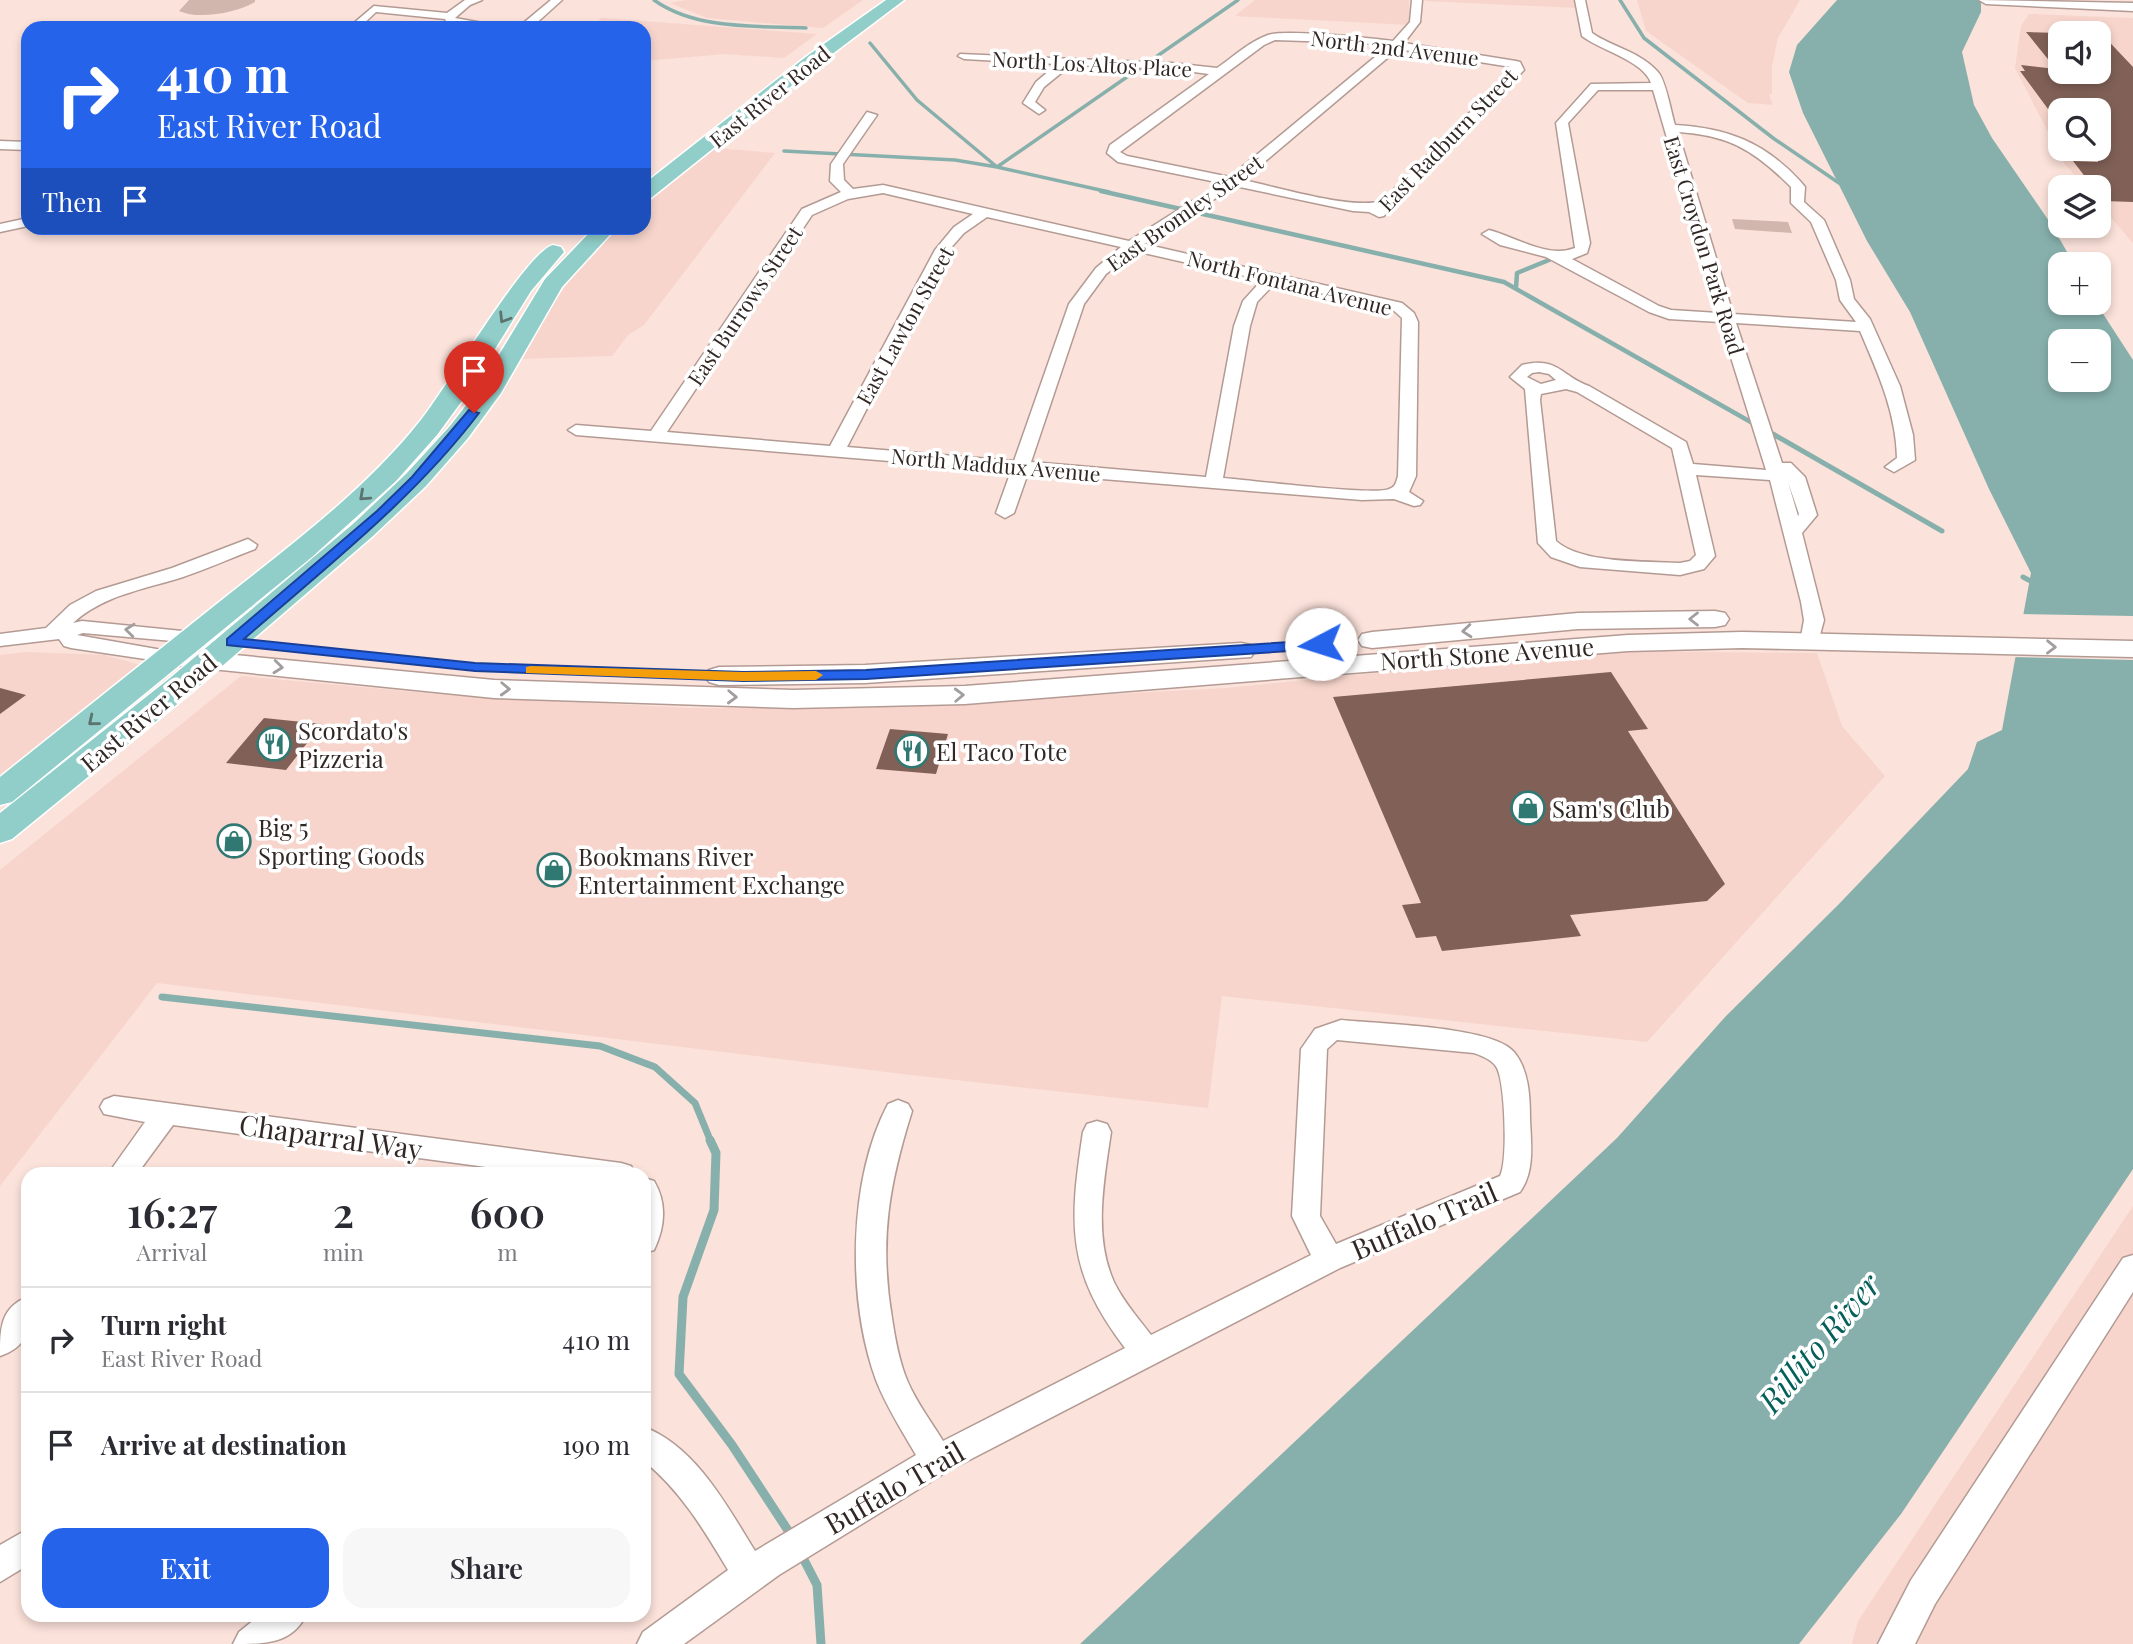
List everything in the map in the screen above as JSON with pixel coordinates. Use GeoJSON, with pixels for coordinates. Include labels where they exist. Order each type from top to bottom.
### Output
{"type":"FeatureCollection","features":[{"type":"Feature","properties":{"kind":"main road","name":"East River Road"},"geometry":{"type":"LineString","coordinates":[[651,169],[871,0]]}},
{"type":"Feature","properties":{"kind":"main road","name":"East River Road"},"geometry":{"type":"LineString","coordinates":[[651,188],[813,60],[896,0]]}},
{"type":"Feature","properties":{"kind":"main road"},"geometry":{"type":"LineString","coordinates":[[1989,0],[2133,7]]}},
{"type":"Feature","properties":{"kind":"main road","name":"East River Road"},"geometry":{"type":"LineString","coordinates":[[6,814],[202,649],[363,530],[416,480],[459,432],[488,393],[580,235]]}},
{"type":"Feature","properties":{"kind":"main road","name":"East River Road"},"geometry":{"type":"LineString","coordinates":[[202,649],[302,551],[386,475],[428,429],[458,388],[522,288],[580,235]]}},
{"type":"Feature","properties":{"kind":"main road","name":"North Stone Avenue"},"geometry":{"type":"LineString","coordinates":[[1983,636],[2133,629]]}},
{"type":"Feature","properties":{"kind":"main road","name":"North Stone Avenue"},"geometry":{"type":"LineString","coordinates":[[202,649],[494,689],[793,699],[965,695],[1550,647],[1812,631],[1983,636],[2133,649]]}},
{"type":"Feature","properties":{"kind":"street"},"geometry":{"type":"LineString","coordinates":[[361,21],[374,9],[449,16],[466,3],[477,0]]}},
{"type":"Feature","properties":{"kind":"street"},"geometry":{"type":"LineString","coordinates":[[532,21],[557,0]]}},
{"type":"Feature","properties":{"kind":"street","name":"East Bromley Street"},"geometry":{"type":"LineString","coordinates":[[1005,513],[1077,304],[1101,271],[1134,244],[1233,182],[1396,44],[1415,22],[1417,0]]}},
{"type":"Feature","properties":{"kind":"street","name":"East Croydon Park Road"},"geometry":{"type":"LineString","coordinates":[[1580,0],[1587,27],[1586,34],[1601,45],[1619,50],[1654,74],[1777,475],[1793,532],[1812,631]]}},
{"type":"Feature","properties":{"kind":"street"},"geometry":{"type":"LineString","coordinates":[[449,16],[451,21]]}},
{"type":"Feature","properties":{"kind":"street","name":"North 2nd Avenue"},"geometry":{"type":"LineString","coordinates":[[1219,72],[1270,35],[1350,38],[1520,65]]}},
{"type":"Feature","properties":{"kind":"street","name":"North Los Altos Place"},"geometry":{"type":"LineString","coordinates":[[964,56],[1171,66],[1219,72]]}},
{"type":"Feature","properties":{"kind":"street"},"geometry":{"type":"LineString","coordinates":[[1039,110],[1029,103],[1032,94],[1043,81],[1068,61]]}},
{"type":"Feature","properties":{"kind":"street","name":"East Radburn Street"},"geometry":{"type":"LineString","coordinates":[[1233,182],[1376,211],[1387,204],[1515,74],[1520,65]]}},
{"type":"Feature","properties":{"kind":"street"},"geometry":{"type":"LineString","coordinates":[[1219,72],[1114,148],[1113,153],[1123,159],[1233,182]]}},
{"type":"Feature","properties":{"kind":"street"},"geometry":{"type":"LineString","coordinates":[[1560,259],[1581,250],[1583,243],[1562,123],[1565,117],[1595,86],[1658,87]]}},
{"type":"Feature","properties":{"kind":"street"},"geometry":{"type":"LineString","coordinates":[[848,192],[837,181],[837,164],[870,115]]}},
{"type":"Feature","properties":{"kind":"street"},"geometry":{"type":"LineString","coordinates":[[1670,128],[1712,130],[1733,135],[1798,187],[1798,203],[1816,220],[1843,280],[1847,300],[1865,327],[1892,386],[1905,435],[1906,460],[1894,467]]}},
{"type":"Feature","properties":{"kind":"street"},"geometry":{"type":"LineString","coordinates":[[0,145],[21,146]]}},
{"type":"Feature","properties":{"kind":"street","name":"North Fontana Avenue"},"geometry":{"type":"LineString","coordinates":[[848,192],[883,189],[1387,302],[1404,310]]}},
{"type":"Feature","properties":{"kind":"street","name":"East Burrows Street"},"geometry":{"type":"LineString","coordinates":[[656,436],[807,212],[825,200],[848,192]]}},
{"type":"Feature","properties":{"kind":"street","name":"East Lawton Street"},"geometry":{"type":"LineString","coordinates":[[836,451],[942,250],[958,230],[986,211]]}},
{"type":"Feature","properties":{"kind":"street"},"geometry":{"type":"LineString","coordinates":[[0,228],[21,224]]}},
{"type":"Feature","properties":{"kind":"street"},"geometry":{"type":"LineString","coordinates":[[1489,234],[1505,242],[1560,259],[1654,309],[1669,314],[1865,327]]}},
{"type":"Feature","properties":{"kind":"street"},"geometry":{"type":"LineString","coordinates":[[1214,482],[1242,326],[1250,301],[1273,276]]}},
{"type":"Feature","properties":{"kind":"street"},"geometry":{"type":"LineString","coordinates":[[1396,493],[1402,489],[1407,476],[1410,322],[1404,310]]}},
{"type":"Feature","properties":{"kind":"street"},"geometry":{"type":"LineString","coordinates":[[1564,383],[1583,389],[1680,446],[1687,469],[1706,556],[1697,565],[1680,569],[1592,562],[1558,553],[1547,543],[1532,400],[1534,387],[1552,388],[1564,383]]}},
{"type":"Feature","properties":{"kind":"street","name":"North Maddux Avenue"},"geometry":{"type":"LineString","coordinates":[[576,430],[1362,495],[1384,496],[1396,493],[1414,501]]}},
{"type":"Feature","properties":{"kind":"street"},"geometry":{"type":"LineString","coordinates":[[1770,452],[1796,477],[1808,515],[1793,532]]}},
{"type":"Feature","properties":{"kind":"street"},"geometry":{"type":"LineString","coordinates":[[1687,469],[1796,477]]}},
{"type":"Feature","properties":{"kind":"street"},"geometry":{"type":"LineString","coordinates":[[59,632],[77,609],[103,595],[179,572],[248,545]]}},
{"type":"Feature","properties":{"kind":"street"},"geometry":{"type":"LineString","coordinates":[[0,640],[82,627],[202,649]]}},
{"type":"Feature","properties":{"kind":"street"},"geometry":{"type":"LineString","coordinates":[[59,632],[71,642],[202,649]]}},
{"type":"Feature","properties":{"kind":"street","name":"Buffalo Trail"},"geometry":{"type":"LineString","coordinates":[[655,1644],[759,1569],[937,1460],[1330,1259],[1497,1192],[1510,1184],[1516,1176],[1517,1162],[1513,1075],[1506,1060],[1477,1043],[1341,1030],[1332,1031],[1319,1039],[1314,1049],[1306,1216],[1310,1228],[1330,1259]]}},
{"type":"Feature","properties":{"kind":"street","name":"Chaparral Way"},"geometry":{"type":"LineString","coordinates":[[114,1107],[568,1167]]}},
{"type":"Feature","properties":{"kind":"street"},"geometry":{"type":"LineString","coordinates":[[898,1111],[876,1177],[871,1205],[868,1247],[872,1297],[884,1356],[894,1386],[937,1460]]}},
{"type":"Feature","properties":{"kind":"street"},"geometry":{"type":"LineString","coordinates":[[127,1167],[166,1114]]}},
{"type":"Feature","properties":{"kind":"street"},"geometry":{"type":"LineString","coordinates":[[1097,1132],[1086,1209],[1095,1273],[1108,1300],[1147,1353]]}},
{"type":"Feature","properties":{"kind":"street"},"geometry":{"type":"LineString","coordinates":[[1896,1644],[1929,1583],[2133,1267]]}},
{"type":"Feature","properties":{"kind":"street"},"geometry":{"type":"LineString","coordinates":[[0,1343],[21,1318]]}},
{"type":"Feature","properties":{"kind":"street"},"geometry":{"type":"LineString","coordinates":[[651,1448],[677,1468],[759,1569]]}},
{"type":"Feature","properties":{"kind":"street"},"geometry":{"type":"LineString","coordinates":[[0,1565],[21,1550]]}},
{"type":"Feature","properties":{"kind":"street"},"geometry":{"type":"LineString","coordinates":[[251,1644],[280,1622]]}},
{"type":"Feature","properties":{"kind":"shaded area"},"geometry":{"type":"Polygon","coordinates":[[[189,0],[255,2],[217,14],[197,15],[179,11],[189,0]]]}},
{"type":"Feature","properties":{"kind":"shaded area"},"geometry":{"type":"Polygon","coordinates":[[[686,0],[863,0],[823,28],[707,18],[670,3],[686,0]]]}},
{"type":"Feature","properties":{"kind":"shaded area"},"geometry":{"type":"Polygon","coordinates":[[[1255,0],[1409,0],[1409,25],[1235,16],[1255,0]]]}},
{"type":"Feature","properties":{"kind":"shaded area"},"geometry":{"type":"Polygon","coordinates":[[[1425,0],[1574,0],[1576,8],[1425,1],[1425,0]]]}},
{"type":"Feature","properties":{"kind":"shaded area"},"geometry":{"type":"Polygon","coordinates":[[[1637,0],[1800,0],[1778,38],[1772,66],[1772,94],[1769,95],[1773,105],[1748,103],[1646,31],[1637,0]]]}},
{"type":"Feature","properties":{"kind":"shaded area"},"geometry":{"type":"Polygon","coordinates":[[[2029,14],[2133,18],[2133,243],[2111,218],[2111,175],[2074,175],[2063,161],[2111,161],[2111,98],[2048,98],[2048,132],[2015,68],[2021,26],[2029,14]]]}},
{"type":"Feature","properties":{"kind":"shaded area"},"geometry":{"type":"Polygon","coordinates":[[[602,18],[642,21],[598,21],[602,18]]]}},
{"type":"Feature","properties":{"kind":"shaded area"},"geometry":{"type":"Polygon","coordinates":[[[651,22],[817,34],[784,58],[725,54],[651,60],[651,22]]]}},
{"type":"Feature","properties":{"kind":"shaded area"},"geometry":{"type":"Polygon","coordinates":[[[715,148],[775,153],[644,325],[628,335],[612,356],[520,359],[557,298],[582,263],[604,239],[608,235],[651,235],[651,198],[715,148]]]}},
{"type":"Feature","properties":{"kind":"shaded area"},"geometry":{"type":"Polygon","coordinates":[[[1732,219],[1788,222],[1792,233],[1735,229],[1732,219]]]}},
{"type":"Feature","properties":{"kind":"shaded area"},"geometry":{"type":"Polygon","coordinates":[[[1597,651],[1817,653],[1842,726],[1885,776],[1647,1042],[1222,996],[1208,1108],[911,1075],[157,983],[0,1186],[0,870],[241,676],[449,695],[688,708],[861,708],[1226,688],[1597,651]]]}},
{"type":"Feature","properties":{"kind":"shaded area"},"geometry":{"type":"Polygon","coordinates":[[[25,652],[105,655],[144,666],[0,781],[0,655],[25,652]]]}},
{"type":"Feature","properties":{"kind":"shaded area"},"geometry":{"type":"Polygon","coordinates":[[[2133,1206],[2133,1644],[1852,1644],[1858,1621],[2133,1206]]]}},
{"type":"Feature","properties":{"kind":"water","name":"Rillito River"},"geometry":{"type":"Polygon","coordinates":[[[1837,0],[1981,0],[1981,12],[1962,52],[1974,105],[1992,138],[2048,220],[2048,238],[2059,238],[2067,252],[2048,252],[2048,315],[2104,315],[2133,360],[2133,1169],[1901,1514],[1799,1644],[1080,1644],[1617,1138],[1726,1016],[1839,904],[1968,769],[1977,742],[2002,730],[2031,573],[1989,489],[1910,312],[1867,241],[1803,113],[1789,72],[1797,45],[1837,0]]]}},
{"type":"Feature","properties":{"kind":"pier"},"geometry":{"type":"Polygon","coordinates":[[[2020,614],[2133,616],[2133,660],[2012,657],[2020,614]]]}},
{"type":"Feature","properties":{"kind":"building"},"geometry":{"type":"Polygon","coordinates":[[[2026,32],[2048,33],[2048,59],[2026,32]]]}},
{"type":"Feature","properties":{"kind":"building"},"geometry":{"type":"Polygon","coordinates":[[[2111,44],[2133,67],[2133,202],[2111,201],[2111,175],[2084,175],[2073,161],[2111,161],[2111,98],[2048,98],[2048,109],[2020,71],[2025,71],[2021,65],[2048,68],[2048,84],[2111,84],[2111,44]]]}},
{"type":"Feature","properties":{"kind":"building","name":"Sam's Club"},"geometry":{"type":"Polygon","coordinates":[[[1611,672],[1648,729],[1628,731],[1725,884],[1707,901],[1570,915],[1581,936],[1442,951],[1436,936],[1416,938],[1402,905],[1421,903],[1333,697],[1611,672]]]}},
{"type":"Feature","properties":{"kind":"building"},"geometry":{"type":"Polygon","coordinates":[[[0,688],[26,695],[0,714],[0,688]]]}},
{"type":"Feature","properties":{"kind":"building","name":"Scordato's Pizzeria"},"geometry":{"type":"Polygon","coordinates":[[[264,718],[322,724],[286,770],[226,763],[264,718]]]}},
{"type":"Feature","properties":{"kind":"building","name":"El Taco Tote"},"geometry":{"type":"Polygon","coordinates":[[[890,729],[948,734],[936,774],[876,769],[890,729]]]}},
{"type":"Feature","properties":{"kind":"waterway"},"geometry":{"type":"LineString","coordinates":[[654,0],[671,10],[708,22],[806,28]]}},
{"type":"Feature","properties":{"kind":"waterway"},"geometry":{"type":"LineString","coordinates":[[997,167],[1238,0]]}},
{"type":"Feature","properties":{"kind":"waterway"},"geometry":{"type":"LineString","coordinates":[[1620,0],[1644,38],[1773,138],[1839,183]]}},
{"type":"Feature","properties":{"kind":"waterway"},"geometry":{"type":"LineString","coordinates":[[870,43],[917,100],[997,167]]}},
{"type":"Feature","properties":{"kind":"waterway"},"geometry":{"type":"LineString","coordinates":[[784,151],[955,160],[997,167]]}},
{"type":"Feature","properties":{"kind":"waterway"},"geometry":{"type":"LineString","coordinates":[[997,167],[1109,192]]}},
{"type":"Feature","properties":{"kind":"waterway"},"geometry":{"type":"LineString","coordinates":[[1101,191],[1504,282],[1756,425]]}},
{"type":"Feature","properties":{"kind":"waterway"},"geometry":{"type":"LineString","coordinates":[[1516,288],[1517,273],[1549,260]]}},
{"type":"Feature","properties":{"kind":"waterway"},"geometry":{"type":"LineString","coordinates":[[1765,430],[1776,436]]}},
{"type":"Feature","properties":{"kind":"waterway"},"geometry":{"type":"LineString","coordinates":[[1773,434],[1942,531]]}},
{"type":"Feature","properties":{"kind":"waterway"},"geometry":{"type":"LineString","coordinates":[[2023,577],[2036,584]]}},
{"type":"Feature","properties":{"kind":"waterway"},"geometry":{"type":"LineString","coordinates":[[162,997],[600,1046],[655,1067],[695,1103],[711,1142]]}},
{"type":"Feature","properties":{"kind":"waterway"},"geometry":{"type":"LineString","coordinates":[[710,1140],[716,1153],[714,1210],[683,1297],[679,1374],[732,1445],[791,1535]]}},
{"type":"Feature","properties":{"kind":"waterway"},"geometry":{"type":"LineString","coordinates":[[801,1554],[817,1585],[821,1644]]}},
{"type":"Feature","properties":{"kind":"slow traffic"},"geometry":{"type":"LineString","coordinates":[[531,670],[743,677],[816,675]]}},
{"type":"Feature","properties":{"kind":"place","name":"Scordato's Pizzeria"},"geometry":{"type":"Point","coordinates":[274,744]}},
{"type":"Feature","properties":{"kind":"place","name":"El Taco Tote"},"geometry":{"type":"Point","coordinates":[912,751]}},
{"type":"Feature","properties":{"kind":"place","name":"Sam's Club"},"geometry":{"type":"Point","coordinates":[1528,808]}},
{"type":"Feature","properties":{"kind":"place","name":"Big 5 Sporting Goods"},"geometry":{"type":"Point","coordinates":[234,841]}},
{"type":"Feature","properties":{"kind":"place","name":"Bookmans River Entertainment Exchange"},"geometry":{"type":"Point","coordinates":[554,870]}},
{"type":"Feature","properties":{"kind":"route"},"geometry":{"type":"LineString","coordinates":[[474,413],[416,480],[381,514],[232,642],[475,667],[743,677],[866,674],[1321,644]]}}]}
